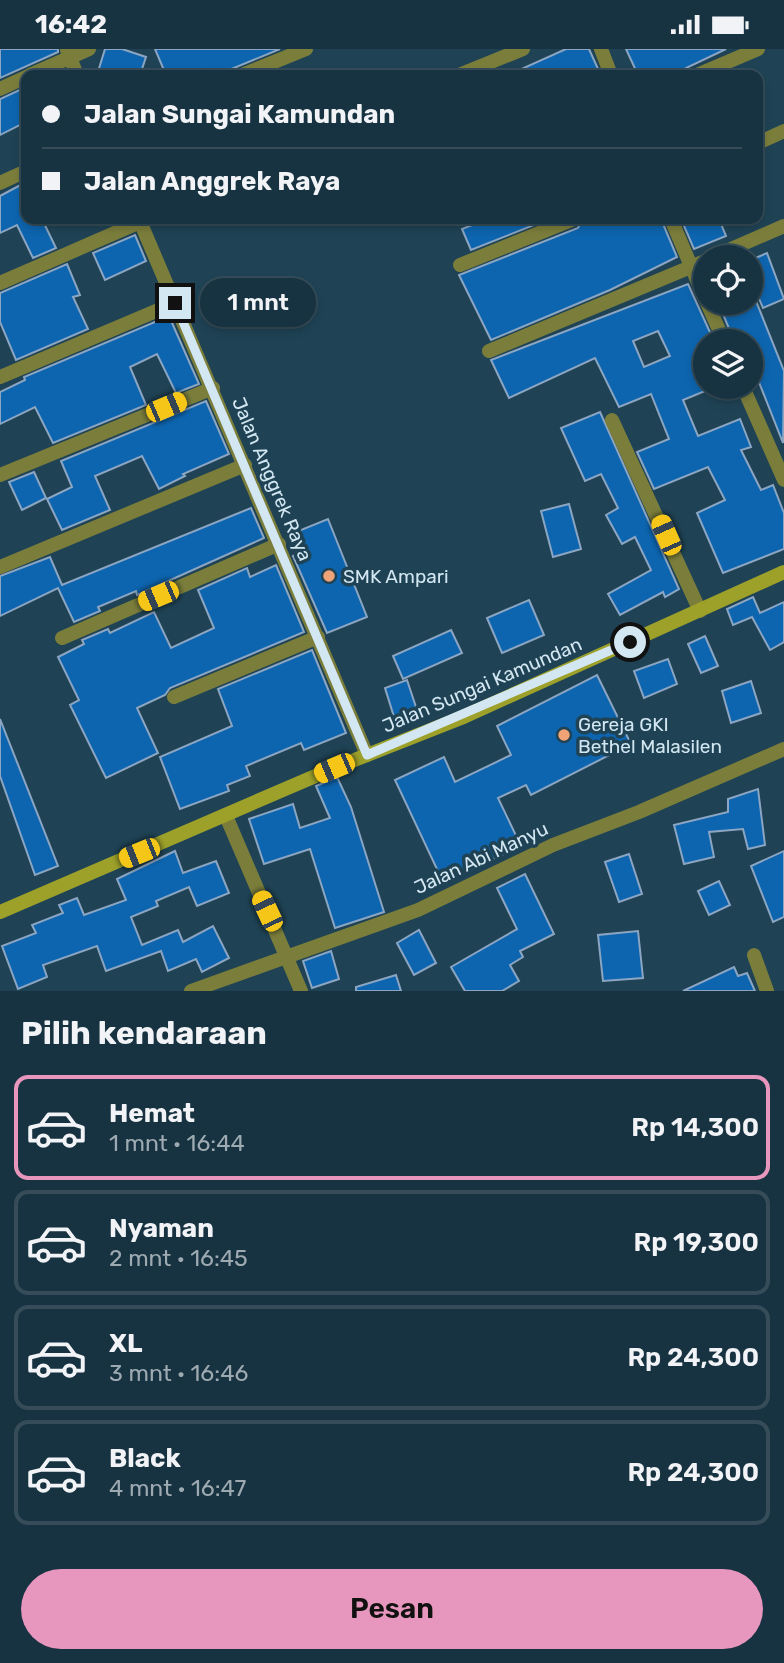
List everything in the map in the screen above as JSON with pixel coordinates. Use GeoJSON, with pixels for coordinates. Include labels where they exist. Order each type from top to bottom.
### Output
{"type":"FeatureCollection","features":[{"type":"Feature","properties":{"kind":"main road","name":"Jalan Sungai Kamundan"},"geometry":{"type":"LineString","coordinates":[[0,911],[367,755],[461,718],[784,572]]}},
{"type":"Feature","properties":{"kind":"street"},"geometry":{"type":"LineString","coordinates":[[38,70],[68,53],[89,49]]}},
{"type":"Feature","properties":{"kind":"street"},"geometry":{"type":"LineString","coordinates":[[254,70],[306,49]]}},
{"type":"Feature","properties":{"kind":"street"},"geometry":{"type":"LineString","coordinates":[[470,70],[523,49]]}},
{"type":"Feature","properties":{"kind":"street"},"geometry":{"type":"LineString","coordinates":[[601,49],[609,70]]}},
{"type":"Feature","properties":{"kind":"street"},"geometry":{"type":"LineString","coordinates":[[708,70],[758,49]]}},
{"type":"Feature","properties":{"kind":"street"},"geometry":{"type":"LineString","coordinates":[[68,53],[75,70]]}},
{"type":"Feature","properties":{"kind":"street"},"geometry":{"type":"LineString","coordinates":[[0,89],[21,79]]}},
{"type":"Feature","properties":{"kind":"street"},"geometry":{"type":"LineString","coordinates":[[763,141],[784,131]]}},
{"type":"Feature","properties":{"kind":"street"},"geometry":{"type":"LineString","coordinates":[[0,183],[21,172]]}},
{"type":"Feature","properties":{"kind":"street"},"geometry":{"type":"LineString","coordinates":[[0,283],[130,224]]}},
{"type":"Feature","properties":{"kind":"street","name":"Jalan Anggrek Raya"},"geometry":{"type":"LineString","coordinates":[[141,224],[213,388],[367,755]]}},
{"type":"Feature","properties":{"kind":"street"},"geometry":{"type":"LineString","coordinates":[[460,265],[562,224]]}},
{"type":"Feature","properties":{"kind":"street"},"geometry":{"type":"LineString","coordinates":[[674,224],[693,256]]}},
{"type":"Feature","properties":{"kind":"street"},"geometry":{"type":"LineString","coordinates":[[740,245],[784,226]]}},
{"type":"Feature","properties":{"kind":"street"},"geometry":{"type":"LineString","coordinates":[[489,351],[693,266]]}},
{"type":"Feature","properties":{"kind":"street"},"geometry":{"type":"LineString","coordinates":[[0,377],[175,303]]}},
{"type":"Feature","properties":{"kind":"street"},"geometry":{"type":"LineString","coordinates":[[0,475],[213,388]]}},
{"type":"Feature","properties":{"kind":"street"},"geometry":{"type":"LineString","coordinates":[[748,399],[784,481]]}},
{"type":"Feature","properties":{"kind":"street"},"geometry":{"type":"LineString","coordinates":[[612,420],[699,611]]}},
{"type":"Feature","properties":{"kind":"street"},"geometry":{"type":"LineString","coordinates":[[0,567],[245,465]]}},
{"type":"Feature","properties":{"kind":"street"},"geometry":{"type":"LineString","coordinates":[[62,638],[279,544]]}},
{"type":"Feature","properties":{"kind":"street"},"geometry":{"type":"LineString","coordinates":[[174,697],[318,637]]}},
{"type":"Feature","properties":{"kind":"street","name":"Jalan Abi Manyu"},"geometry":{"type":"LineString","coordinates":[[191,991],[418,910],[553,845],[639,812],[784,749]]}},
{"type":"Feature","properties":{"kind":"street"},"geometry":{"type":"LineString","coordinates":[[226,816],[288,955],[301,991]]}},
{"type":"Feature","properties":{"kind":"street"},"geometry":{"type":"LineString","coordinates":[[754,955],[767,991]]}},
{"type":"Feature","properties":{"kind":"building"},"geometry":{"type":"Polygon","coordinates":[[[0,49],[58,49],[58,52],[0,78],[0,49]]]}},
{"type":"Feature","properties":{"kind":"building"},"geometry":{"type":"Polygon","coordinates":[[[105,49],[122,49],[146,57],[142,70],[99,70],[105,49]]]}},
{"type":"Feature","properties":{"kind":"building"},"geometry":{"type":"Polygon","coordinates":[[[155,49],[280,49],[229,70],[164,70],[155,49]]]}},
{"type":"Feature","properties":{"kind":"building"},"geometry":{"type":"Polygon","coordinates":[[[566,49],[589,49],[599,70],[519,70],[566,49]]]}},
{"type":"Feature","properties":{"kind":"building"},"geometry":{"type":"Polygon","coordinates":[[[626,49],[726,49],[687,70],[636,70],[626,49]]]}},
{"type":"Feature","properties":{"kind":"building"},"geometry":{"type":"Polygon","coordinates":[[[21,89],[21,124],[0,135],[0,99],[21,89]]]}},
{"type":"Feature","properties":{"kind":"building"},"geometry":{"type":"Polygon","coordinates":[[[21,185],[21,224],[44,224],[56,248],[33,258],[17,225],[0,233],[0,196],[21,185]]]}},
{"type":"Feature","properties":{"kind":"building"},"geometry":{"type":"Polygon","coordinates":[[[474,224],[536,224],[471,250],[462,229],[474,224]]]}},
{"type":"Feature","properties":{"kind":"building"},"geometry":{"type":"Polygon","coordinates":[[[580,224],[663,224],[677,257],[610,290],[491,340],[459,275],[578,228],[580,224]]]}},
{"type":"Feature","properties":{"kind":"building"},"geometry":{"type":"Polygon","coordinates":[[[683,224],[721,224],[726,236],[693,247],[683,224]]]}},
{"type":"Feature","properties":{"kind":"building"},"geometry":{"type":"Polygon","coordinates":[[[135,235],[146,261],[105,280],[93,253],[135,235]]]}},
{"type":"Feature","properties":{"kind":"building"},"geometry":{"type":"Polygon","coordinates":[[[767,253],[784,299],[763,308],[763,255],[767,253]]]}},
{"type":"Feature","properties":{"kind":"building"},"geometry":{"type":"Polygon","coordinates":[[[67,264],[80,295],[73,297],[88,329],[16,360],[0,322],[0,293],[67,264]]]}},
{"type":"Feature","properties":{"kind":"building"},"geometry":{"type":"Polygon","coordinates":[[[688,284],[693,295],[693,315],[702,315],[709,329],[693,329],[693,396],[683,400],[698,436],[740,419],[751,447],[741,450],[761,490],[773,485],[784,513],[784,549],[723,573],[697,513],[725,500],[708,467],[654,489],[637,452],[669,439],[651,394],[619,407],[595,358],[509,398],[491,360],[688,284]],[[658,331],[633,341],[644,367],[670,356],[658,331]]]}},
{"type":"Feature","properties":{"kind":"building"},"geometry":{"type":"Polygon","coordinates":[[[723,315],[762,315],[784,371],[783,443],[763,392],[763,329],[729,329],[723,315]]]}},
{"type":"Feature","properties":{"kind":"building"},"geometry":{"type":"Polygon","coordinates":[[[169,316],[199,384],[176,393],[157,354],[130,367],[146,405],[53,443],[35,407],[0,424],[0,392],[25,380],[24,377],[169,316]]]}},
{"type":"Feature","properties":{"kind":"building"},"geometry":{"type":"Polygon","coordinates":[[[206,401],[229,454],[183,474],[185,476],[159,489],[142,456],[95,476],[110,510],[62,530],[47,499],[72,487],[61,461],[206,401]]]}},
{"type":"Feature","properties":{"kind":"building"},"geometry":{"type":"Polygon","coordinates":[[[600,412],[679,589],[665,597],[663,592],[620,615],[608,594],[651,570],[635,537],[622,544],[606,515],[618,508],[601,474],[585,481],[561,428],[600,412]]]}},
{"type":"Feature","properties":{"kind":"building"},"geometry":{"type":"Polygon","coordinates":[[[34,472],[46,498],[22,510],[9,482],[34,472]]]}},
{"type":"Feature","properties":{"kind":"building"},"geometry":{"type":"Polygon","coordinates":[[[569,504],[581,549],[553,557],[541,511],[569,504]]]}},
{"type":"Feature","properties":{"kind":"building"},"geometry":{"type":"Polygon","coordinates":[[[251,508],[264,538],[137,595],[136,591],[98,607],[100,611],[74,622],[58,588],[0,616],[0,576],[50,557],[62,585],[251,508]]]}},
{"type":"Feature","properties":{"kind":"building","name":"SMK Ampari"},"geometry":{"type":"Polygon","coordinates":[[[328,519],[367,617],[327,633],[293,556],[298,554],[291,534],[328,519]]]}},
{"type":"Feature","properties":{"kind":"building"},"geometry":{"type":"Polygon","coordinates":[[[276,565],[304,632],[170,688],[165,695],[137,708],[158,753],[106,778],[70,705],[79,700],[58,657],[84,644],[82,640],[108,629],[110,633],[154,612],[171,648],[214,628],[198,590],[247,568],[250,577],[276,565]]]}},
{"type":"Feature","properties":{"kind":"building"},"geometry":{"type":"Polygon","coordinates":[[[753,597],[760,613],[784,602],[784,642],[770,650],[752,617],[733,625],[727,609],[753,597]]]}},
{"type":"Feature","properties":{"kind":"building"},"geometry":{"type":"Polygon","coordinates":[[[529,600],[544,635],[502,653],[487,618],[529,600]]]}},
{"type":"Feature","properties":{"kind":"building"},"geometry":{"type":"Polygon","coordinates":[[[451,630],[462,653],[403,679],[393,656],[451,630]]]}},
{"type":"Feature","properties":{"kind":"building"},"geometry":{"type":"Polygon","coordinates":[[[705,636],[718,666],[701,673],[688,644],[705,636]]]}},
{"type":"Feature","properties":{"kind":"building"},"geometry":{"type":"Polygon","coordinates":[[[312,650],[346,733],[304,750],[301,743],[246,766],[250,776],[227,785],[229,791],[180,809],[160,757],[232,726],[218,689],[312,650]]]}},
{"type":"Feature","properties":{"kind":"building"},"geometry":{"type":"Polygon","coordinates":[[[668,659],[677,684],[644,698],[634,671],[668,659]]]}},
{"type":"Feature","properties":{"kind":"building"},"geometry":{"type":"Polygon","coordinates":[[[597,675],[631,744],[531,795],[526,785],[498,798],[521,846],[443,882],[395,780],[444,757],[455,782],[511,755],[497,726],[597,675]]]}},
{"type":"Feature","properties":{"kind":"building"},"geometry":{"type":"Polygon","coordinates":[[[407,680],[418,713],[395,720],[385,688],[407,680]]]}},
{"type":"Feature","properties":{"kind":"building"},"geometry":{"type":"Polygon","coordinates":[[[751,681],[761,713],[731,723],[722,691],[751,681]]]}},
{"type":"Feature","properties":{"kind":"building"},"geometry":{"type":"Polygon","coordinates":[[[0,719],[58,866],[35,875],[0,776],[0,719]]]}},
{"type":"Feature","properties":{"kind":"building"},"geometry":{"type":"Polygon","coordinates":[[[337,777],[351,807],[384,912],[335,928],[310,849],[264,864],[249,819],[293,804],[300,828],[330,818],[316,786],[337,777]]]}},
{"type":"Feature","properties":{"kind":"building"},"geometry":{"type":"Polygon","coordinates":[[[758,789],[765,845],[748,849],[743,829],[709,832],[714,857],[684,864],[674,825],[728,812],[728,799],[758,789]]]}},
{"type":"Feature","properties":{"kind":"building"},"geometry":{"type":"Polygon","coordinates":[[[175,851],[183,873],[216,861],[229,893],[197,906],[189,887],[156,901],[158,906],[131,917],[142,945],[178,930],[183,942],[213,926],[229,958],[202,972],[196,959],[168,971],[161,951],[106,971],[97,946],[43,965],[47,977],[18,989],[2,946],[36,933],[32,925],[63,913],[59,905],[77,898],[84,915],[126,900],[117,879],[175,851]]]}},
{"type":"Feature","properties":{"kind":"building"},"geometry":{"type":"Polygon","coordinates":[[[784,851],[784,917],[773,922],[751,866],[784,851]]]}},
{"type":"Feature","properties":{"kind":"building"},"geometry":{"type":"Polygon","coordinates":[[[629,854],[642,894],[619,902],[605,862],[629,854]]]}},
{"type":"Feature","properties":{"kind":"building"},"geometry":{"type":"Polygon","coordinates":[[[525,874],[554,934],[520,951],[523,957],[510,965],[519,981],[502,991],[465,991],[451,967],[517,929],[497,888],[525,874]]]}},
{"type":"Feature","properties":{"kind":"building"},"geometry":{"type":"Polygon","coordinates":[[[719,881],[730,905],[709,915],[698,891],[719,881]]]}},
{"type":"Feature","properties":{"kind":"building"},"geometry":{"type":"Polygon","coordinates":[[[419,930],[436,963],[414,975],[397,943],[419,930]]]}},
{"type":"Feature","properties":{"kind":"building"},"geometry":{"type":"Polygon","coordinates":[[[638,931],[643,978],[603,981],[598,935],[638,931]]]}},
{"type":"Feature","properties":{"kind":"building"},"geometry":{"type":"Polygon","coordinates":[[[331,951],[339,979],[312,988],[303,961],[331,951]]]}},
{"type":"Feature","properties":{"kind":"building"},"geometry":{"type":"Polygon","coordinates":[[[734,967],[738,976],[747,973],[755,991],[683,991],[734,967]]]}},
{"type":"Feature","properties":{"kind":"building"},"geometry":{"type":"Polygon","coordinates":[[[396,975],[401,991],[356,991],[356,987],[396,975]]]}},
{"type":"Feature","properties":{"kind":"place","name":"SMK Ampari"},"geometry":{"type":"Point","coordinates":[329,576]}},
{"type":"Feature","properties":{"kind":"place","name":"Gereja GKI Bethel Malasilen"},"geometry":{"type":"Point","coordinates":[564,735]}},
{"type":"Feature","properties":{"kind":"route"},"geometry":{"type":"LineString","coordinates":[[175,303],[367,755],[461,718],[630,642]]}}]}
